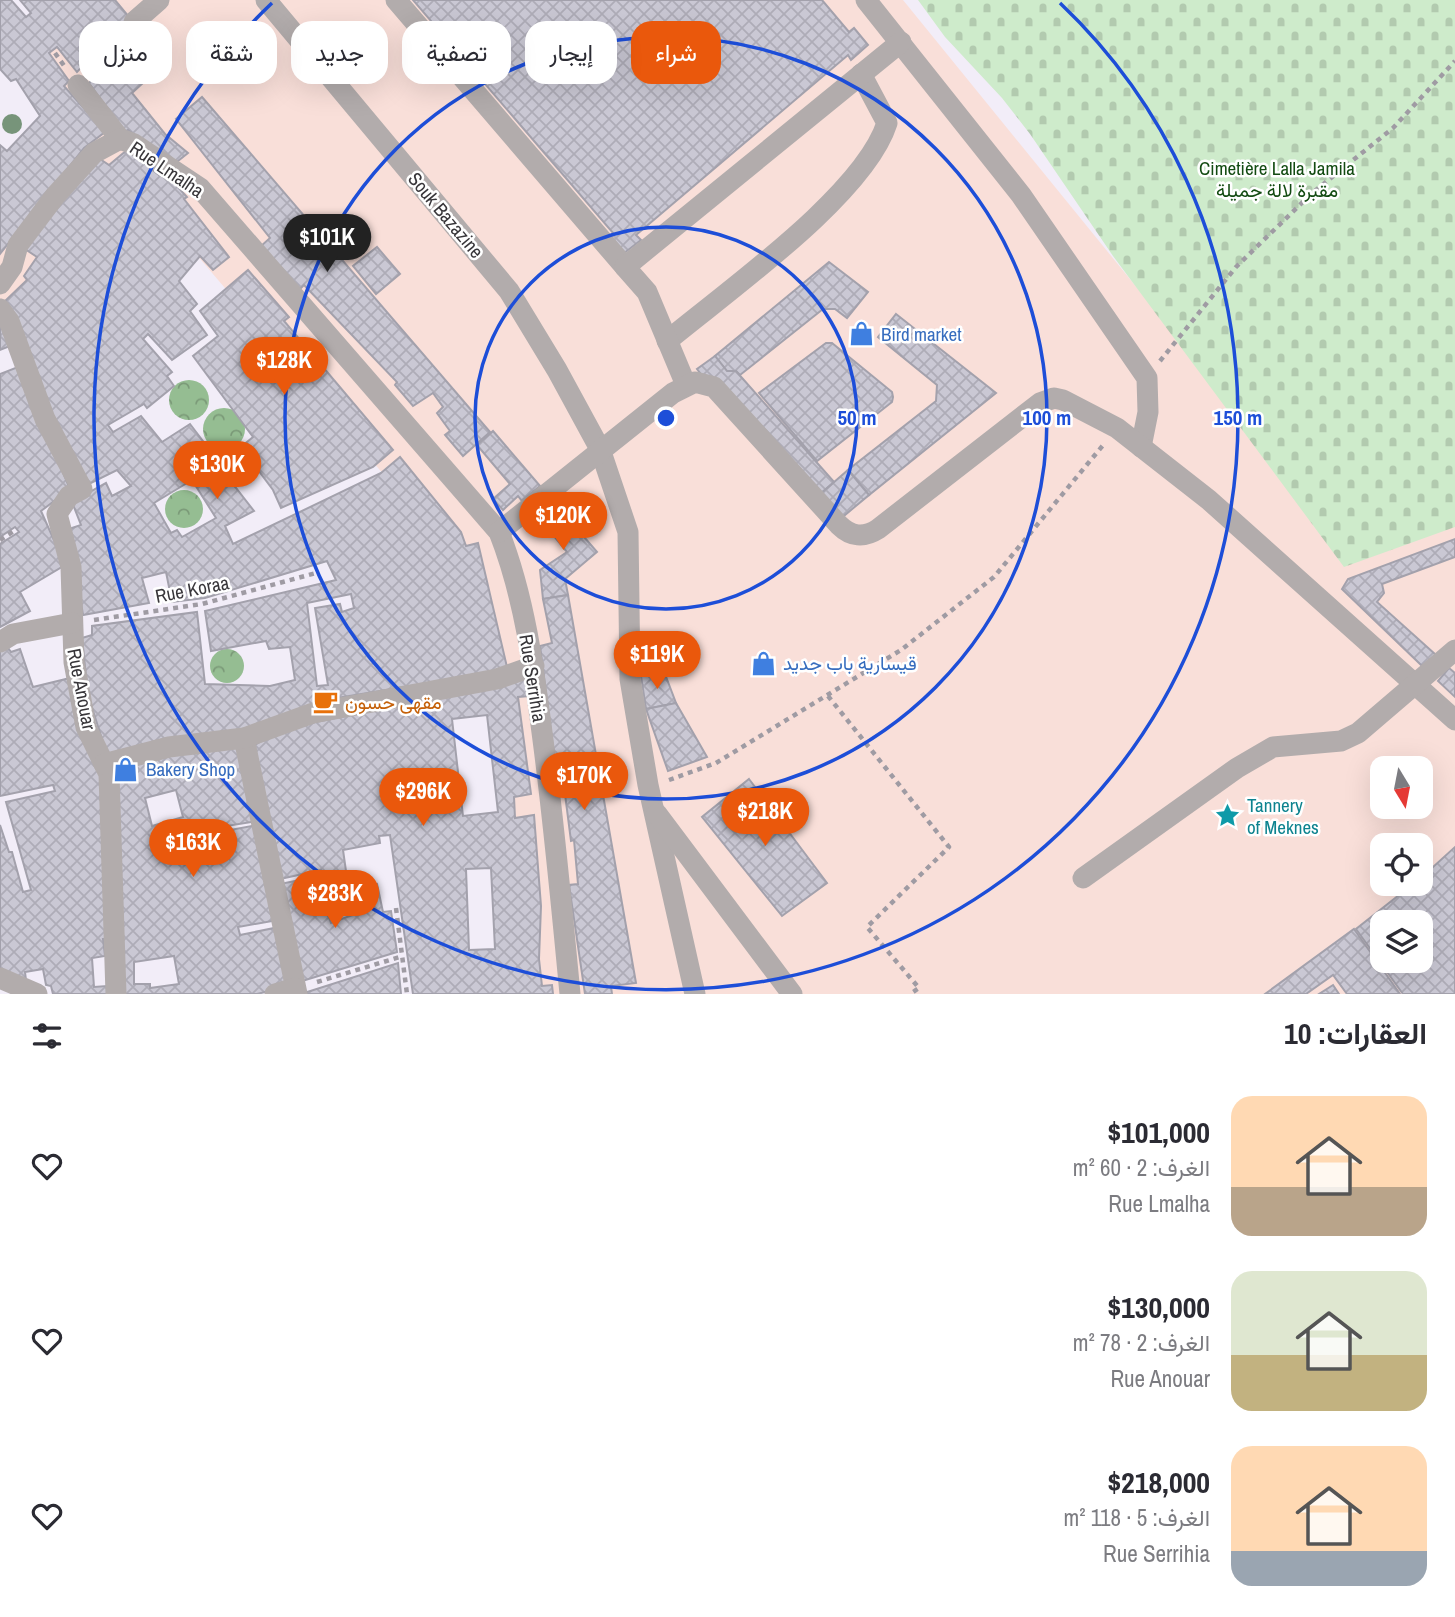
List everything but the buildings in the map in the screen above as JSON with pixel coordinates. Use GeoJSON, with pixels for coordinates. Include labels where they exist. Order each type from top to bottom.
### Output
{"type":"FeatureCollection","features":[{"type":"Feature","properties":{"kind":"street"},"geometry":{"type":"LineString","coordinates":[[135,21],[159,0]]}},
{"type":"Feature","properties":{"kind":"street","name":"Souk Bazazine"},"geometry":{"type":"LineString","coordinates":[[266,0],[509,291],[557,370],[600,449],[628,532],[630,679],[652,807],[695,994]]}},
{"type":"Feature","properties":{"kind":"street"},"geometry":{"type":"LineString","coordinates":[[396,0],[647,292],[686,385]]}},
{"type":"Feature","properties":{"kind":"street"},"geometry":{"type":"LineString","coordinates":[[869,1],[1021,195],[1147,378],[1148,412],[1141,447]]}},
{"type":"Feature","properties":{"kind":"street"},"geometry":{"type":"LineString","coordinates":[[625,267],[901,42]]}},
{"type":"Feature","properties":{"kind":"street"},"geometry":{"type":"LineString","coordinates":[[667,341],[812,221],[854,177],[887,123],[861,74]]}},
{"type":"Feature","properties":{"kind":"street","name":"Rue Lmalha"},"geometry":{"type":"LineString","coordinates":[[78,85],[120,139],[134,144],[200,188],[499,532]]}},
{"type":"Feature","properties":{"kind":"street"},"geometry":{"type":"LineString","coordinates":[[0,284],[12,267],[18,245],[55,196],[94,153],[120,139]]}},
{"type":"Feature","properties":{"kind":"street","name":"Rue Anouar"},"geometry":{"type":"LineString","coordinates":[[0,309],[9,321],[45,419],[82,489],[69,496],[57,514],[71,567],[74,662],[86,727],[109,774],[116,994]]}},
{"type":"Feature","properties":{"kind":"street"},"geometry":{"type":"LineString","coordinates":[[499,532],[600,449],[686,385],[695,382],[714,387],[839,525],[845,531],[862,536],[878,529],[1044,401],[1063,400],[1117,428],[1209,500],[1455,720]]}},
{"type":"Feature","properties":{"kind":"street","name":"Rue Serrihia"},"geometry":{"type":"LineString","coordinates":[[499,532],[512,565],[534,666],[556,846],[570,994]]}},
{"type":"Feature","properties":{"kind":"street"},"geometry":{"type":"LineString","coordinates":[[0,642],[13,634],[72,624]]}},
{"type":"Feature","properties":{"kind":"street"},"geometry":{"type":"LineString","coordinates":[[1083,878],[1237,768],[1273,747],[1341,741],[1350,737],[1455,650]]}},
{"type":"Feature","properties":{"kind":"street"},"geometry":{"type":"LineString","coordinates":[[104,764],[169,747],[244,738],[313,713],[497,679],[534,666]]}},
{"type":"Feature","properties":{"kind":"street"},"geometry":{"type":"LineString","coordinates":[[244,738],[289,992]]}},
{"type":"Feature","properties":{"kind":"street"},"geometry":{"type":"LineString","coordinates":[[652,807],[792,994]]}},
{"type":"Feature","properties":{"kind":"street"},"geometry":{"type":"LineString","coordinates":[[0,978],[37,994]]}},
{"type":"Feature","properties":{"kind":"path"},"geometry":{"type":"LineString","coordinates":[[1147,378],[1236,267],[1311,194],[1393,128],[1455,61]]}},
{"type":"Feature","properties":{"kind":"path"},"geometry":{"type":"LineString","coordinates":[[648,785],[681,778],[716,763],[901,650],[994,577],[1117,428]]}},
{"type":"Feature","properties":{"kind":"path"},"geometry":{"type":"LineString","coordinates":[[0,540],[17,529]]}},
{"type":"Feature","properties":{"kind":"path","name":"Rue Koraa"},"geometry":{"type":"LineString","coordinates":[[72,624],[202,604],[316,573]]}},
{"type":"Feature","properties":{"kind":"path"},"geometry":{"type":"LineString","coordinates":[[828,696],[949,847],[867,928],[919,988],[910,994]]}},
{"type":"Feature","properties":{"kind":"path"},"geometry":{"type":"LineString","coordinates":[[396,908],[407,994]]}},
{"type":"Feature","properties":{"kind":"path"},"geometry":{"type":"LineString","coordinates":[[289,992],[403,956]]}},
{"type":"Feature","properties":{"kind":"shaded area"},"geometry":{"type":"Polygon","coordinates":[[[63,0],[903,0],[1347,546],[1455,509],[1455,994],[518,994],[498,715],[459,563],[127,173],[0,335],[0,211],[72,126],[23,56],[63,0]]]}},
{"type":"Feature","properties":{"kind":"green space","name":"Cimetière Lalla Jamila مقبرة لالة جميلة"},"geometry":{"type":"Polygon","coordinates":[[[918,0],[1455,0],[1455,527],[1344,567],[1113,256],[1030,134],[1002,98],[945,37],[918,0]]]}},
{"type":"Feature","properties":{"kind":"green space"},"geometry":{"type":"Polygon","coordinates":[[[189,380],[203,386],[209,400],[203,414],[189,420],[175,414],[169,400],[175,386],[189,380]]]}},
{"type":"Feature","properties":{"kind":"green space"},"geometry":{"type":"Polygon","coordinates":[[[224,408],[239,414],[245,429],[239,444],[224,450],[209,444],[203,429],[209,414],[224,408]]]}},
{"type":"Feature","properties":{"kind":"green space"},"geometry":{"type":"Polygon","coordinates":[[[184,490],[197,496],[203,509],[197,522],[184,528],[171,522],[165,509],[171,496],[184,490]]]}},
{"type":"Feature","properties":{"kind":"green space"},"geometry":{"type":"Polygon","coordinates":[[[227,649],[239,654],[244,666],[239,678],[227,683],[215,678],[210,666],[215,654],[227,649]]]}},
{"type":"Feature","properties":{"kind":"place","name":"Bird market"},"geometry":{"type":"Point","coordinates":[861,334]}},
{"type":"Feature","properties":{"kind":"place","name":"قيسارية باب جديد"},"geometry":{"type":"Point","coordinates":[763,663]}},
{"type":"Feature","properties":{"kind":"place","name":"مقهى حسون"},"geometry":{"type":"Point","coordinates":[325,702]}},
{"type":"Feature","properties":{"kind":"place","name":"Bakery Shop"},"geometry":{"type":"Point","coordinates":[126,769]}},
{"type":"Feature","properties":{"kind":"place","name":"Tannery of Meknes"},"geometry":{"type":"Point","coordinates":[1227,816]}}]}
